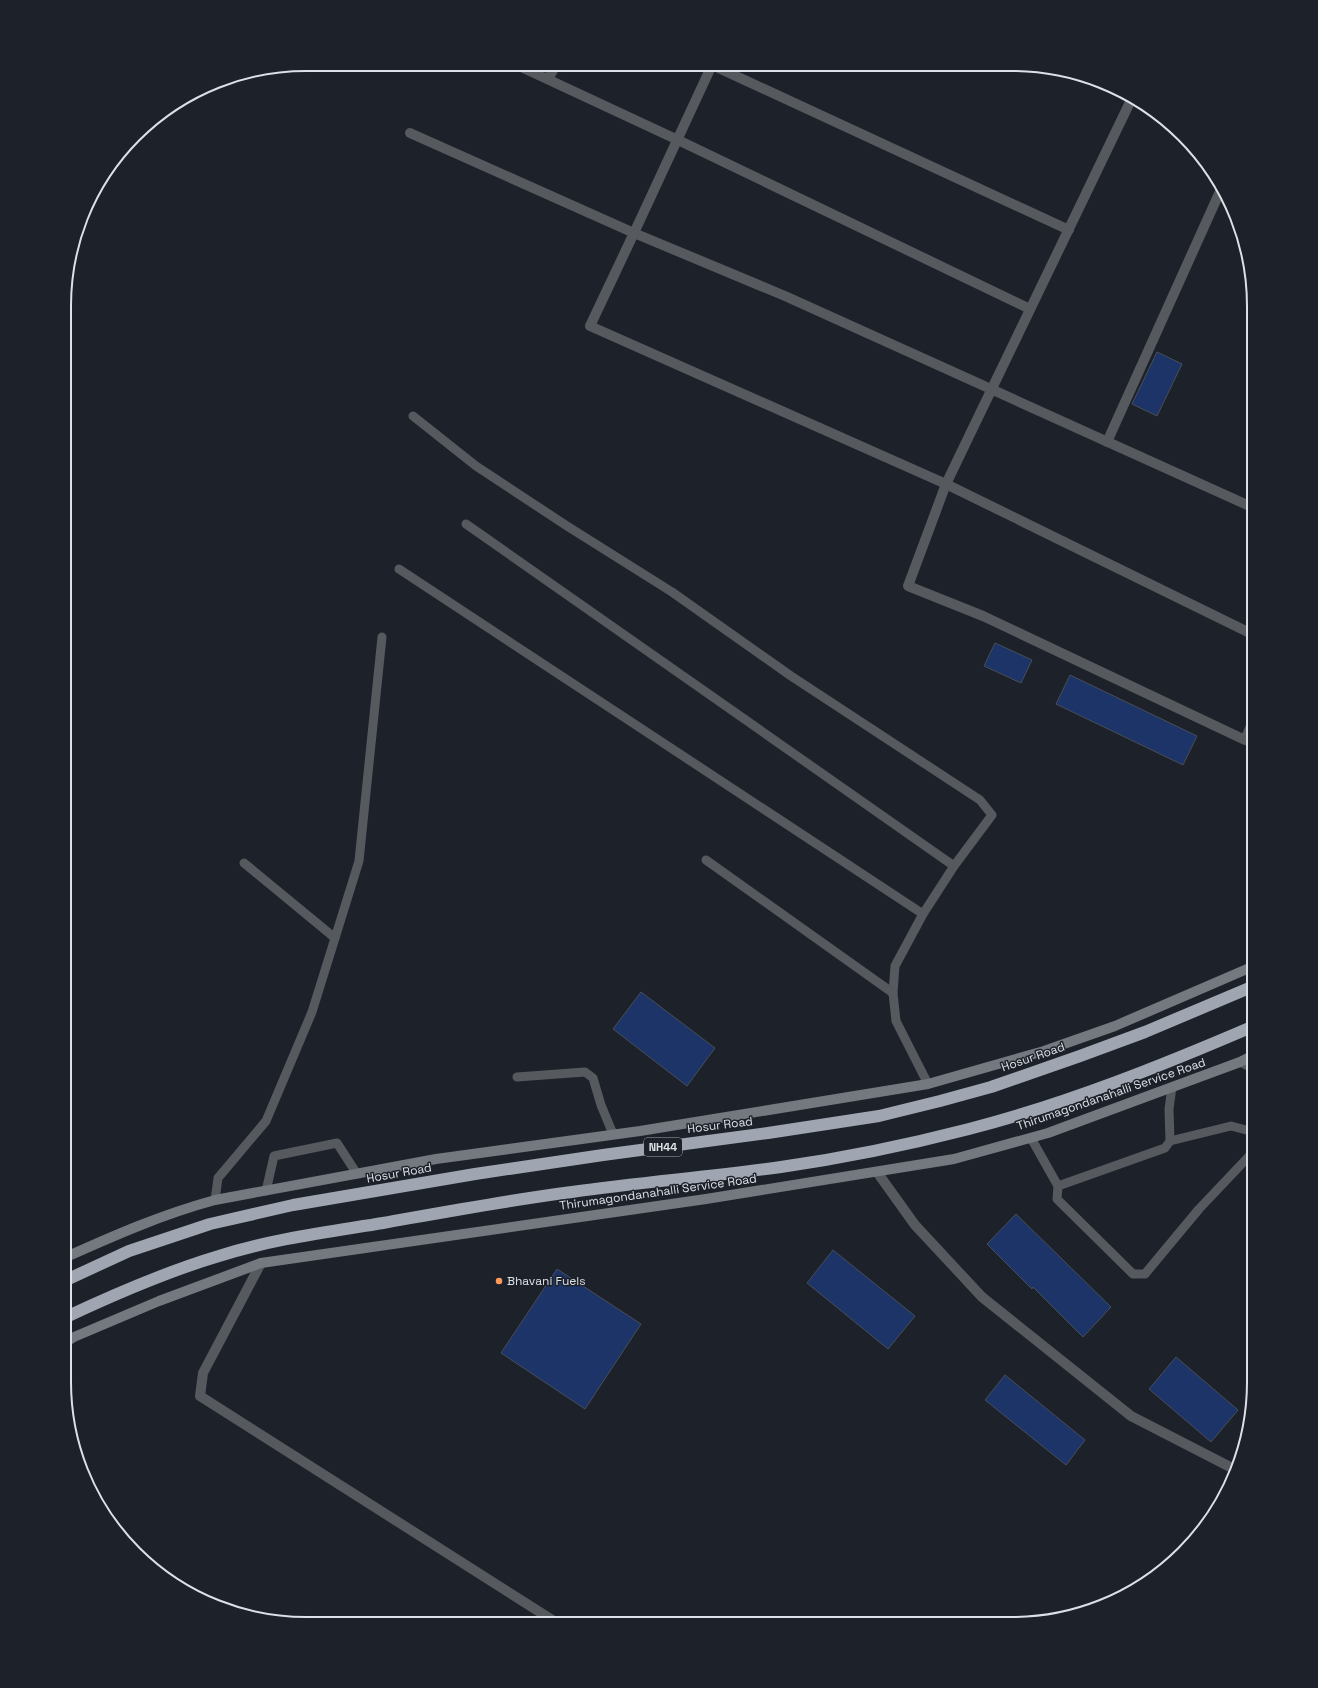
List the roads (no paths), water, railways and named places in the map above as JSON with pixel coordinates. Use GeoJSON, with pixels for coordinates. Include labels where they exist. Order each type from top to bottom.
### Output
{"type":"FeatureCollection","features":[{"type":"Feature","properties":{"kind":"highway","name":"Hosur Road"},"geometry":{"type":"LineString","coordinates":[[71,1278],[129,1251],[210,1224],[293,1205],[603,1154],[768,1133],[879,1116],[932,1103],[991,1087],[1080,1056],[1145,1032],[1247,989]]}},
{"type":"Feature","properties":{"kind":"highway"},"geometry":{"type":"LineString","coordinates":[[71,1315],[118,1292],[168,1272],[257,1245],[573,1191],[781,1167],[908,1144],[962,1131],[1085,1093],[1198,1050],[1247,1029]]}},
{"type":"Feature","properties":{"kind":"street"},"geometry":{"type":"LineString","coordinates":[[530,71],[678,140],[1030,309]]}},
{"type":"Feature","properties":{"kind":"street"},"geometry":{"type":"LineString","coordinates":[[548,79],[553,71]]}},
{"type":"Feature","properties":{"kind":"street"},"geometry":{"type":"LineString","coordinates":[[709,71],[590,326],[946,484],[1247,632]]}},
{"type":"Feature","properties":{"kind":"street"},"geometry":{"type":"LineString","coordinates":[[725,71],[1069,230]]}},
{"type":"Feature","properties":{"kind":"street"},"geometry":{"type":"LineString","coordinates":[[1129,103],[1069,230],[990,389],[946,484],[908,586],[983,616],[1245,740],[1247,735]]}},
{"type":"Feature","properties":{"kind":"street"},"geometry":{"type":"LineString","coordinates":[[410,133],[634,233],[785,296],[1247,505]]}},
{"type":"Feature","properties":{"kind":"street"},"geometry":{"type":"LineString","coordinates":[[1107,442],[1219,195]]}},
{"type":"Feature","properties":{"kind":"street"},"geometry":{"type":"LineString","coordinates":[[71,1255],[124,1232],[196,1205],[215,1200],[436,1159],[640,1131],[928,1084],[1044,1051],[1116,1026],[1247,969]]}},
{"type":"Feature","properties":{"kind":"street","name":"Thirumagondanahalli Service Road"},"geometry":{"type":"LineString","coordinates":[[71,1339],[159,1301],[261,1263],[706,1199],[954,1159],[1031,1138],[1247,1058]]}},
{"type":"Feature","properties":{"kind":"street"},"geometry":{"type":"LineString","coordinates":[[877,1172],[915,1224],[982,1296],[1131,1416],[1231,1467]]}},
{"type":"Feature","properties":{"kind":"street"},"geometry":{"type":"LineString","coordinates":[[261,1263],[203,1373],[200,1396],[546,1617]]}},
{"type":"Feature","properties":{"kind":"lane"},"geometry":{"type":"LineString","coordinates":[[413,416],[476,466],[567,526],[672,592],[791,676],[980,800],[992,815],[954,866],[923,914],[895,966],[893,993],[896,1021],[928,1084]]}},
{"type":"Feature","properties":{"kind":"lane"},"geometry":{"type":"LineString","coordinates":[[466,524],[954,866]]}},
{"type":"Feature","properties":{"kind":"lane"},"geometry":{"type":"LineString","coordinates":[[399,570],[923,914]]}},
{"type":"Feature","properties":{"kind":"lane"},"geometry":{"type":"LineString","coordinates":[[215,1200],[218,1178],[266,1121],[312,1012],[359,861],[382,637]]}},
{"type":"Feature","properties":{"kind":"lane"},"geometry":{"type":"LineString","coordinates":[[706,860],[893,993]]}},
{"type":"Feature","properties":{"kind":"lane"},"geometry":{"type":"LineString","coordinates":[[244,863],[335,938]]}},
{"type":"Feature","properties":{"kind":"lane"},"geometry":{"type":"LineString","coordinates":[[1240,1062],[1247,1066]]}},
{"type":"Feature","properties":{"kind":"lane"},"geometry":{"type":"LineString","coordinates":[[517,1076],[585,1072],[593,1078],[601,1104],[614,1134]]}},
{"type":"Feature","properties":{"kind":"lane"},"geometry":{"type":"LineString","coordinates":[[1058,1186],[1165,1148],[1170,1141],[1169,1109],[1172,1087]]}},
{"type":"Feature","properties":{"kind":"lane"},"geometry":{"type":"LineString","coordinates":[[1170,1141],[1230,1126],[1247,1130]]}},
{"type":"Feature","properties":{"kind":"lane"},"geometry":{"type":"LineString","coordinates":[[1031,1138],[1058,1186],[1057,1199],[1133,1274],[1145,1274],[1199,1209],[1247,1158]]}},
{"type":"Feature","properties":{"kind":"lane"},"geometry":{"type":"LineString","coordinates":[[266,1191],[274,1156],[337,1143],[357,1174]]}},
{"type":"Feature","properties":{"kind":"place","name":"Bhavani Fuels"},"geometry":{"type":"Point","coordinates":[499,1281]}}]}
